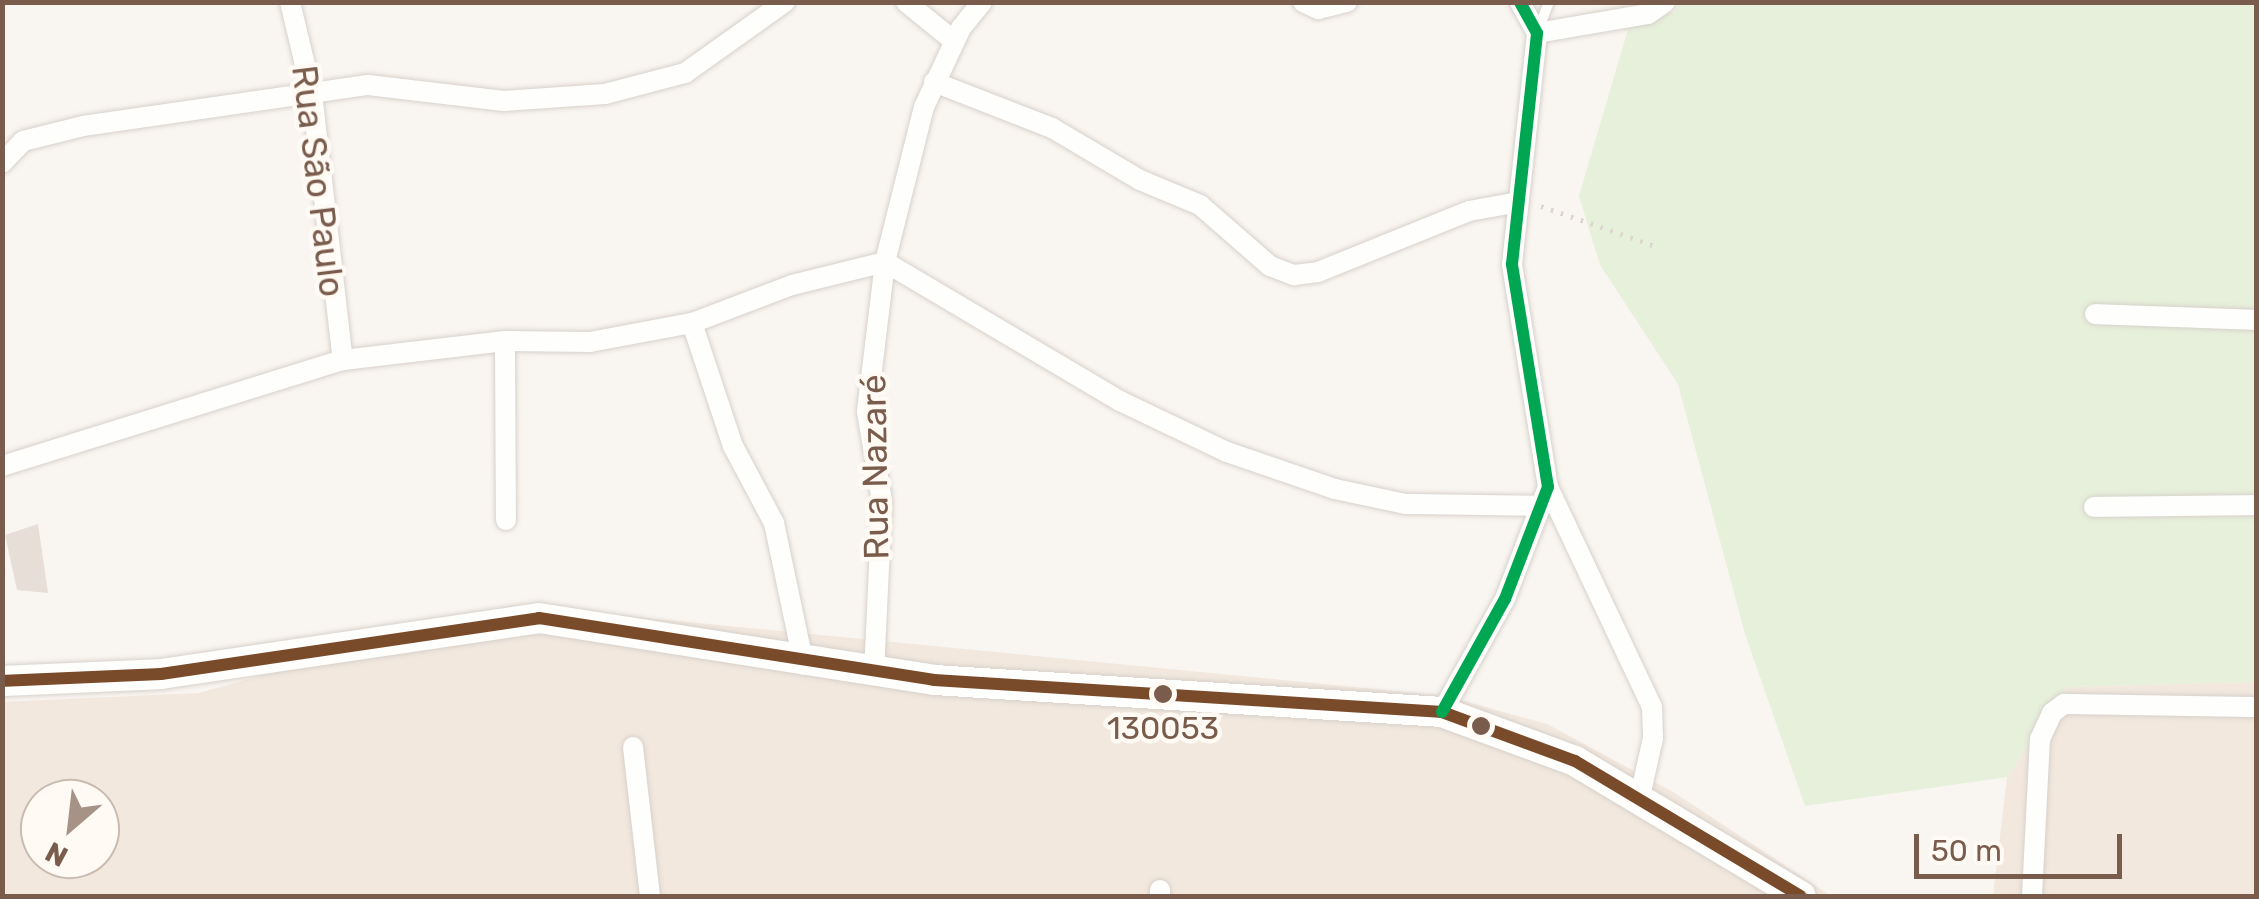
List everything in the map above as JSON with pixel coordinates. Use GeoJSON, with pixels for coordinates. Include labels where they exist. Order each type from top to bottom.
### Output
{"type":"FeatureCollection","features":[{"type":"Feature","properties":{"kind":"street","name":"Rua São Paulo"},"geometry":{"type":"LineString","coordinates":[[290,2],[312,94],[343,360]]}},
{"type":"Feature","properties":{"kind":"street"},"geometry":{"type":"LineString","coordinates":[[2,163],[23,142],[83,126],[368,85],[504,101],[605,94],[685,73],[785,2]]}},
{"type":"Feature","properties":{"kind":"street"},"geometry":{"type":"LineString","coordinates":[[906,2],[954,41]]}},
{"type":"Feature","properties":{"kind":"street","name":"Rua Nazaré"},"geometry":{"type":"LineString","coordinates":[[874,673],[882,501],[867,411],[885,262],[934,82],[954,41],[982,2]]}},
{"type":"Feature","properties":{"kind":"street"},"geometry":{"type":"LineString","coordinates":[[1304,2],[1318,8],[1347,2]]}},
{"type":"Feature","properties":{"kind":"street"},"geometry":{"type":"LineString","coordinates":[[1520,2],[1537,33],[1514,203],[1512,264],[1545,497],[1652,708],[1653,738],[1639,800]]}},
{"type":"Feature","properties":{"kind":"street"},"geometry":{"type":"LineString","coordinates":[[1537,33],[1648,14],[1665,2]]}},
{"type":"Feature","properties":{"kind":"street"},"geometry":{"type":"LineString","coordinates":[[934,82],[1052,128],[1140,180],[1200,206],[1270,266],[1294,274],[1318,272],[1469,211],[1514,203]]}},
{"type":"Feature","properties":{"kind":"street"},"geometry":{"type":"LineString","coordinates":[[2,466],[343,360],[505,341],[590,342],[692,322],[806,280],[885,262],[1058,367],[1227,452],[1335,489],[1405,504],[1545,497]]}},
{"type":"Feature","properties":{"kind":"street"},"geometry":{"type":"LineString","coordinates":[[2095,314],[2256,320]]}},
{"type":"Feature","properties":{"kind":"street"},"geometry":{"type":"LineString","coordinates":[[692,322],[733,446],[774,523],[804,665]]}},
{"type":"Feature","properties":{"kind":"street"},"geometry":{"type":"LineString","coordinates":[[505,341],[506,520]]}},
{"type":"Feature","properties":{"kind":"street"},"geometry":{"type":"LineString","coordinates":[[1442,712],[1505,599],[1545,497]]}},
{"type":"Feature","properties":{"kind":"street"},"geometry":{"type":"LineString","coordinates":[[2094,506],[2256,506]]}},
{"type":"Feature","properties":{"kind":"street"},"geometry":{"type":"LineString","coordinates":[[2,681],[161,674],[539,618],[804,665],[874,673],[1442,712],[1522,738],[1639,800],[1801,896]]}},
{"type":"Feature","properties":{"kind":"street"},"geometry":{"type":"LineString","coordinates":[[2032,896],[2040,739],[2052,714],[2064,704],[2256,707]]}},
{"type":"Feature","properties":{"kind":"street"},"geometry":{"type":"LineString","coordinates":[[633,747],[650,896]]}},
{"type":"Feature","properties":{"kind":"lane"},"geometry":{"type":"LineString","coordinates":[[1537,33],[1549,2]]}},
{"type":"Feature","properties":{"kind":"path"},"geometry":{"type":"LineString","coordinates":[[1514,203],[1552,207],[1655,246]]}},
{"type":"Feature","properties":{"kind":"shaded area"},"geometry":{"type":"Polygon","coordinates":[[[514,605],[1446,696],[1547,724],[1675,793],[1831,896],[3,896],[2,702],[199,693],[514,605]]]}},
{"type":"Feature","properties":{"kind":"shaded area"},"geometry":{"type":"Polygon","coordinates":[[[2256,682],[2256,896],[1993,896],[2007,777],[2066,687],[2256,682]]]}},
{"type":"Feature","properties":{"kind":"green space"},"geometry":{"type":"Polygon","coordinates":[[[1679,3],[2256,3],[2256,682],[2067,687],[2007,777],[1805,806],[1745,634],[1678,384],[1600,265],[1579,196],[1629,26],[1675,12],[1679,3]]]}},
{"type":"Feature","properties":{"kind":"building"},"geometry":{"type":"Polygon","coordinates":[[[38,524],[48,593],[17,590],[5,535],[38,524]]]}},
{"type":"Feature","properties":{"kind":"transit line"},"geometry":{"type":"LineString","coordinates":[[1442,712],[1505,599],[1548,487],[1512,264],[1537,33],[1520,2]]}},
{"type":"Feature","properties":{"kind":"transit line"},"geometry":{"type":"LineString","coordinates":[[2,681],[161,674],[539,618],[934,680],[1442,712],[1575,761],[1801,896]]}},
{"type":"Feature","properties":{"kind":"place","name":"130053"},"geometry":{"type":"Point","coordinates":[1163,694]}}]}
